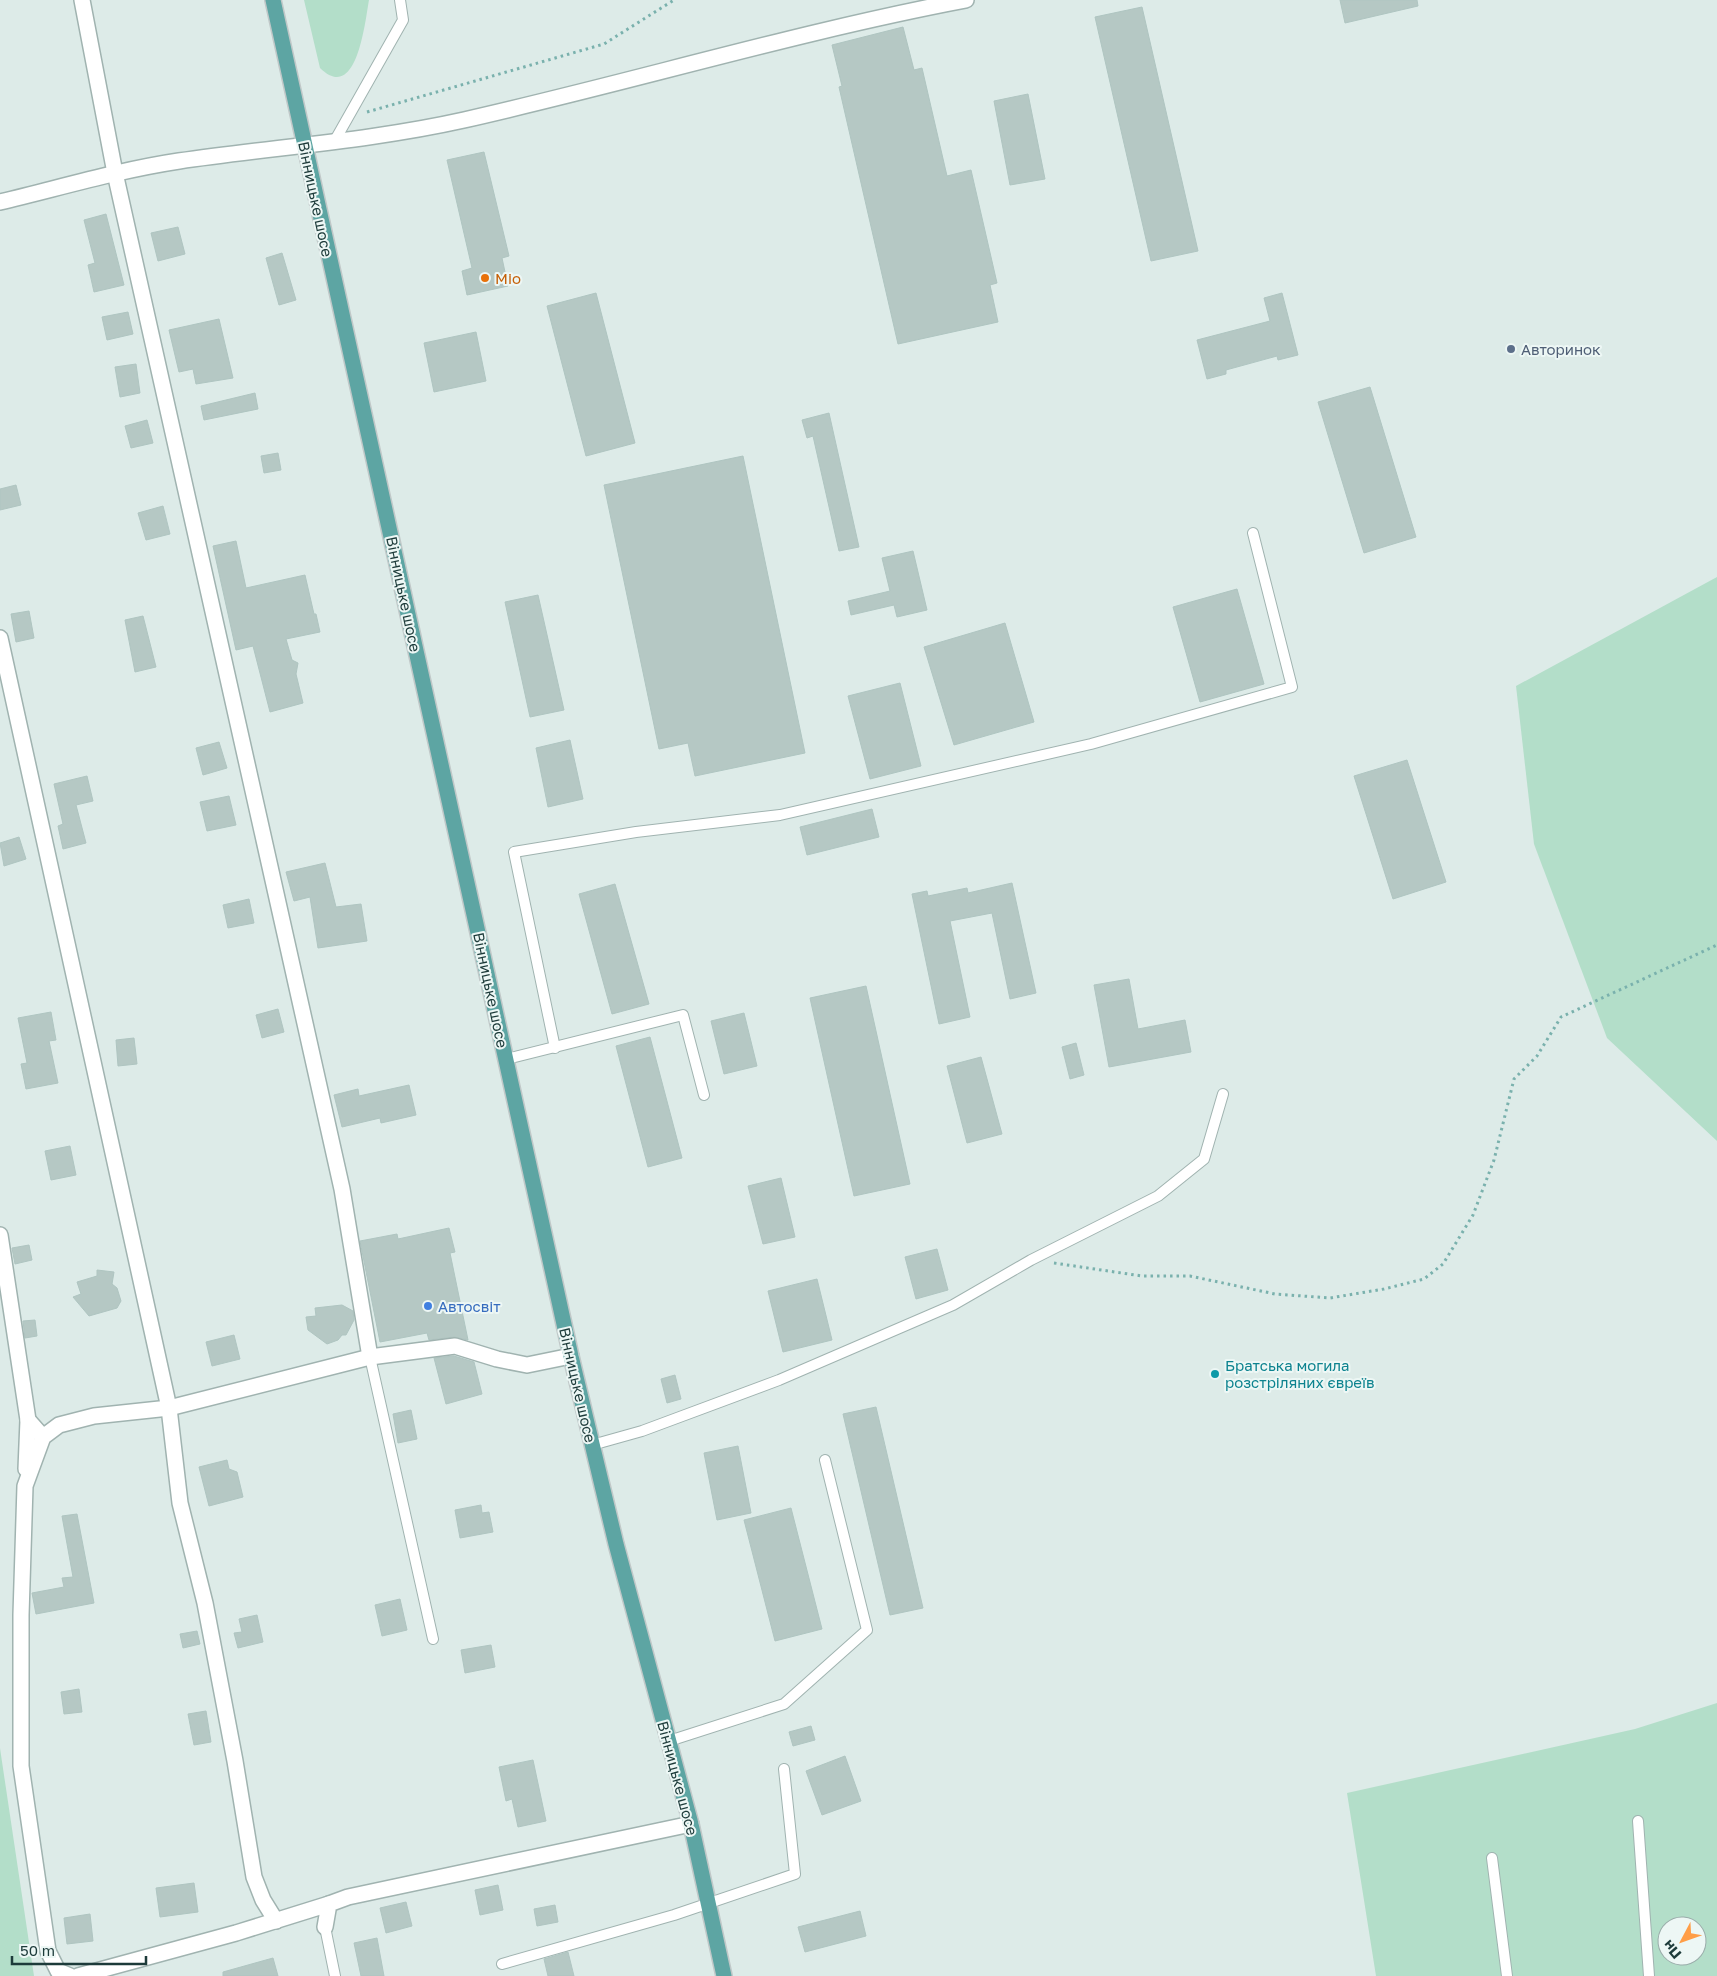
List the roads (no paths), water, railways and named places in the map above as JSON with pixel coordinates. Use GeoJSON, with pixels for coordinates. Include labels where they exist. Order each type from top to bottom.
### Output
{"type":"FeatureCollection","features":[{"type":"Feature","properties":{"kind":"main road","name":"Вінницьке шосе"},"geometry":{"type":"LineString","coordinates":[[273,0],[571,1356],[616,1544],[691,1824],[724,1976]]}},
{"type":"Feature","properties":{"kind":"street"},"geometry":{"type":"LineString","coordinates":[[82,0],[115,173],[342,1190],[370,1356]]}},
{"type":"Feature","properties":{"kind":"street"},"geometry":{"type":"LineString","coordinates":[[0,202],[115,173],[179,161],[305,147],[462,120],[883,16],[966,0]]}},
{"type":"Feature","properties":{"kind":"street"},"geometry":{"type":"LineString","coordinates":[[0,638],[169,1408],[180,1503],[205,1603],[235,1761],[254,1877],[276,1921]]}},
{"type":"Feature","properties":{"kind":"street"},"geometry":{"type":"LineString","coordinates":[[0,1235],[28,1420],[21,1615],[21,1766],[48,1951],[58,1971],[70,1976]]}},
{"type":"Feature","properties":{"kind":"street"},"geometry":{"type":"LineString","coordinates":[[25,1486],[43,1437],[59,1425],[94,1416],[169,1408],[370,1356],[455,1346],[497,1359],[527,1365],[571,1356]]}},
{"type":"Feature","properties":{"kind":"street"},"geometry":{"type":"LineString","coordinates":[[28,1420],[43,1437]]}},
{"type":"Feature","properties":{"kind":"street"},"geometry":{"type":"LineString","coordinates":[[78,1976],[276,1921],[348,1897],[691,1824]]}},
{"type":"Feature","properties":{"kind":"street"},"geometry":{"type":"LineString","coordinates":[[322,1906],[325,1927]]}},
{"type":"Feature","properties":{"kind":"lane"},"geometry":{"type":"LineString","coordinates":[[334,142],[403,20],[400,0]]}},
{"type":"Feature","properties":{"kind":"lane"},"geometry":{"type":"LineString","coordinates":[[555,1048],[514,852],[636,832],[780,815],[1091,744],[1292,687],[1253,534]]}},
{"type":"Feature","properties":{"kind":"lane"},"geometry":{"type":"LineString","coordinates":[[506,1059],[683,1015],[704,1095]]}},
{"type":"Feature","properties":{"kind":"lane"},"geometry":{"type":"LineString","coordinates":[[592,1445],[642,1431],[779,1380],[954,1305],[1031,1260],[1158,1196],[1204,1159],[1223,1094]]}},
{"type":"Feature","properties":{"kind":"lane"},"geometry":{"type":"LineString","coordinates":[[370,1356],[433,1638]]}},
{"type":"Feature","properties":{"kind":"lane"},"geometry":{"type":"LineString","coordinates":[[669,1741],[784,1704],[867,1630],[825,1460]]}},
{"type":"Feature","properties":{"kind":"lane"},"geometry":{"type":"LineString","coordinates":[[502,1964],[584,1942],[708,1904],[795,1874],[784,1769]]}},
{"type":"Feature","properties":{"kind":"lane"},"geometry":{"type":"LineString","coordinates":[[1638,1821],[1649,1976]]}},
{"type":"Feature","properties":{"kind":"lane"},"geometry":{"type":"LineString","coordinates":[[1492,1858],[1507,1976]]}},
{"type":"Feature","properties":{"kind":"lane"},"geometry":{"type":"LineString","coordinates":[[325,1927],[336,1976]]}},
{"type":"Feature","properties":{"kind":"place","name":"Міо"},"geometry":{"type":"Point","coordinates":[485,278]}},
{"type":"Feature","properties":{"kind":"place","name":"Авторинок"},"geometry":{"type":"Point","coordinates":[1511,349]}},
{"type":"Feature","properties":{"kind":"place","name":"Автосвіт"},"geometry":{"type":"Point","coordinates":[428,1306]}},
{"type":"Feature","properties":{"kind":"place","name":"Братська могила розстріляних євреїв"},"geometry":{"type":"Point","coordinates":[1215,1374]}}]}
